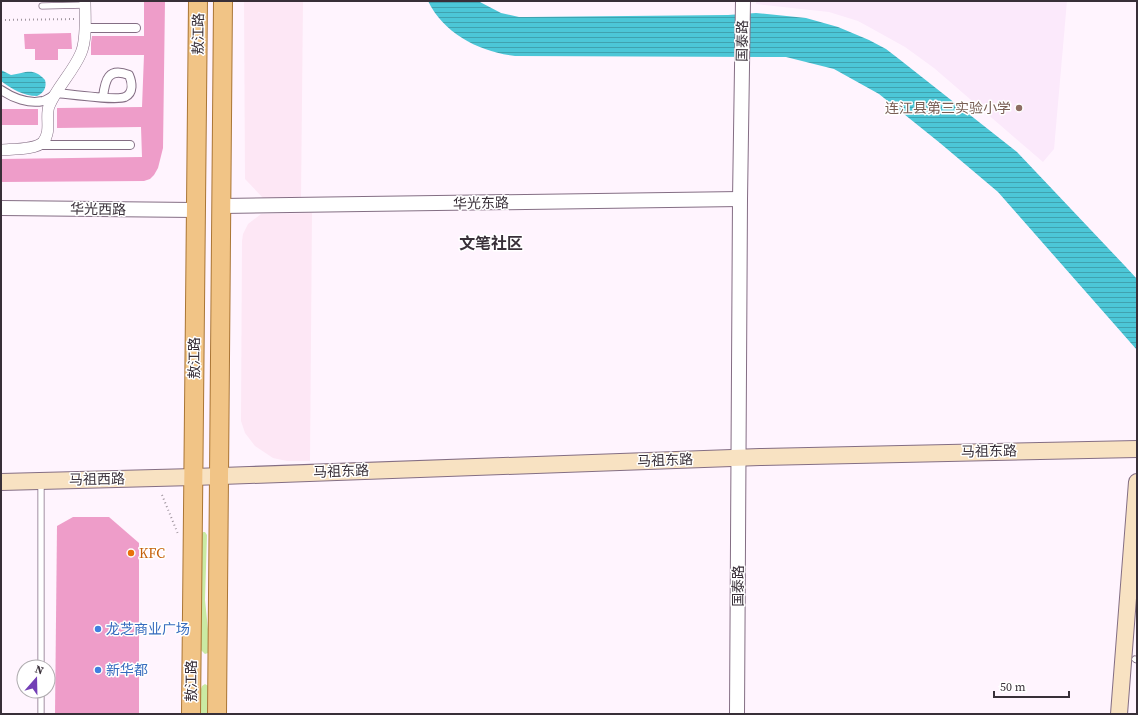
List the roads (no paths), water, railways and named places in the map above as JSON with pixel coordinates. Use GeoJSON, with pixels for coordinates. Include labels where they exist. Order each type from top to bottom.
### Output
{"type":"FeatureCollection","features":[{"type":"Feature","properties":{"kind":"main road","name":"敖江路"},"geometry":{"type":"LineString","coordinates":[[191,714],[198,1]]}},
{"type":"Feature","properties":{"kind":"main road","name":"敖江路"},"geometry":{"type":"LineString","coordinates":[[217,714],[218,476],[224,1]]}},
{"type":"Feature","properties":{"kind":"main road","name":"马祖东路"},"geometry":{"type":"LineString","coordinates":[[194,477],[738,458],[1137,448]]}},
{"type":"Feature","properties":{"kind":"main road","name":"马祖西路"},"geometry":{"type":"LineString","coordinates":[[1,482],[194,477]]}},
{"type":"Feature","properties":{"kind":"main road"},"geometry":{"type":"LineString","coordinates":[[1119,714],[1137,482]]}},
{"type":"Feature","properties":{"kind":"main road"},"geometry":{"type":"LineString","coordinates":[[1130,714],[1136,659],[1137,630]]}},
{"type":"Feature","properties":{"kind":"street"},"geometry":{"type":"LineString","coordinates":[[1,150],[34,147],[42,142],[47,134],[48,108],[82,52],[85,24],[85,3]]}},
{"type":"Feature","properties":{"kind":"street","name":"国泰路"},"geometry":{"type":"LineString","coordinates":[[737,714],[740,199],[743,3]]}},
{"type":"Feature","properties":{"kind":"street"},"geometry":{"type":"LineString","coordinates":[[85,24],[136,28]]}},
{"type":"Feature","properties":{"kind":"street"},"geometry":{"type":"LineString","coordinates":[[1,90],[20,100],[31,102],[44,101],[56,94],[103,97]]}},
{"type":"Feature","properties":{"kind":"street"},"geometry":{"type":"LineString","coordinates":[[38,145],[130,145]]}},
{"type":"Feature","properties":{"kind":"street","name":"华光东路"},"geometry":{"type":"LineString","coordinates":[[222,206],[740,199]]}},
{"type":"Feature","properties":{"kind":"street","name":"华光西路"},"geometry":{"type":"LineString","coordinates":[[1,208],[195,210]]}},
{"type":"Feature","properties":{"kind":"lane"},"geometry":{"type":"LineString","coordinates":[[42,6],[85,3]]}},
{"type":"Feature","properties":{"kind":"lane"},"geometry":{"type":"LineString","coordinates":[[41,659],[42,481]]}},
{"type":"Feature","properties":{"kind":"lane"},"geometry":{"type":"LineString","coordinates":[[41,699],[41,714]]}},
{"type":"Feature","properties":{"kind":"water"},"geometry":{"type":"Polygon","coordinates":[[[428,1],[478,1],[501,13],[519,17],[728,15],[756,13],[806,18],[838,27],[869,40],[886,49],[1017,152],[1137,279],[1137,350],[998,192],[879,94],[834,69],[786,57],[515,56],[502,54],[476,46],[453,32],[443,23],[428,1]]]}},
{"type":"Feature","properties":{"kind":"water"},"geometry":{"type":"Polygon","coordinates":[[[1,70],[11,75],[29,72],[37,73],[45,80],[46,85],[44,90],[37,96],[18,92],[1,81],[1,70]]]}},
{"type":"Feature","properties":{"kind":"place","name":"连江县第三实验小学"},"geometry":{"type":"Point","coordinates":[1019,108]}},
{"type":"Feature","properties":{"kind":"place","name":"KFC"},"geometry":{"type":"Point","coordinates":[131,553]}},
{"type":"Feature","properties":{"kind":"place","name":"龙芝商业广场"},"geometry":{"type":"Point","coordinates":[98,629]}},
{"type":"Feature","properties":{"kind":"place","name":"新华都"},"geometry":{"type":"Point","coordinates":[98,670]}},
{"type":"Feature","properties":{"kind":"district","name":"文笔社区"},"geometry":{"type":"Point","coordinates":[491,243]}}]}
